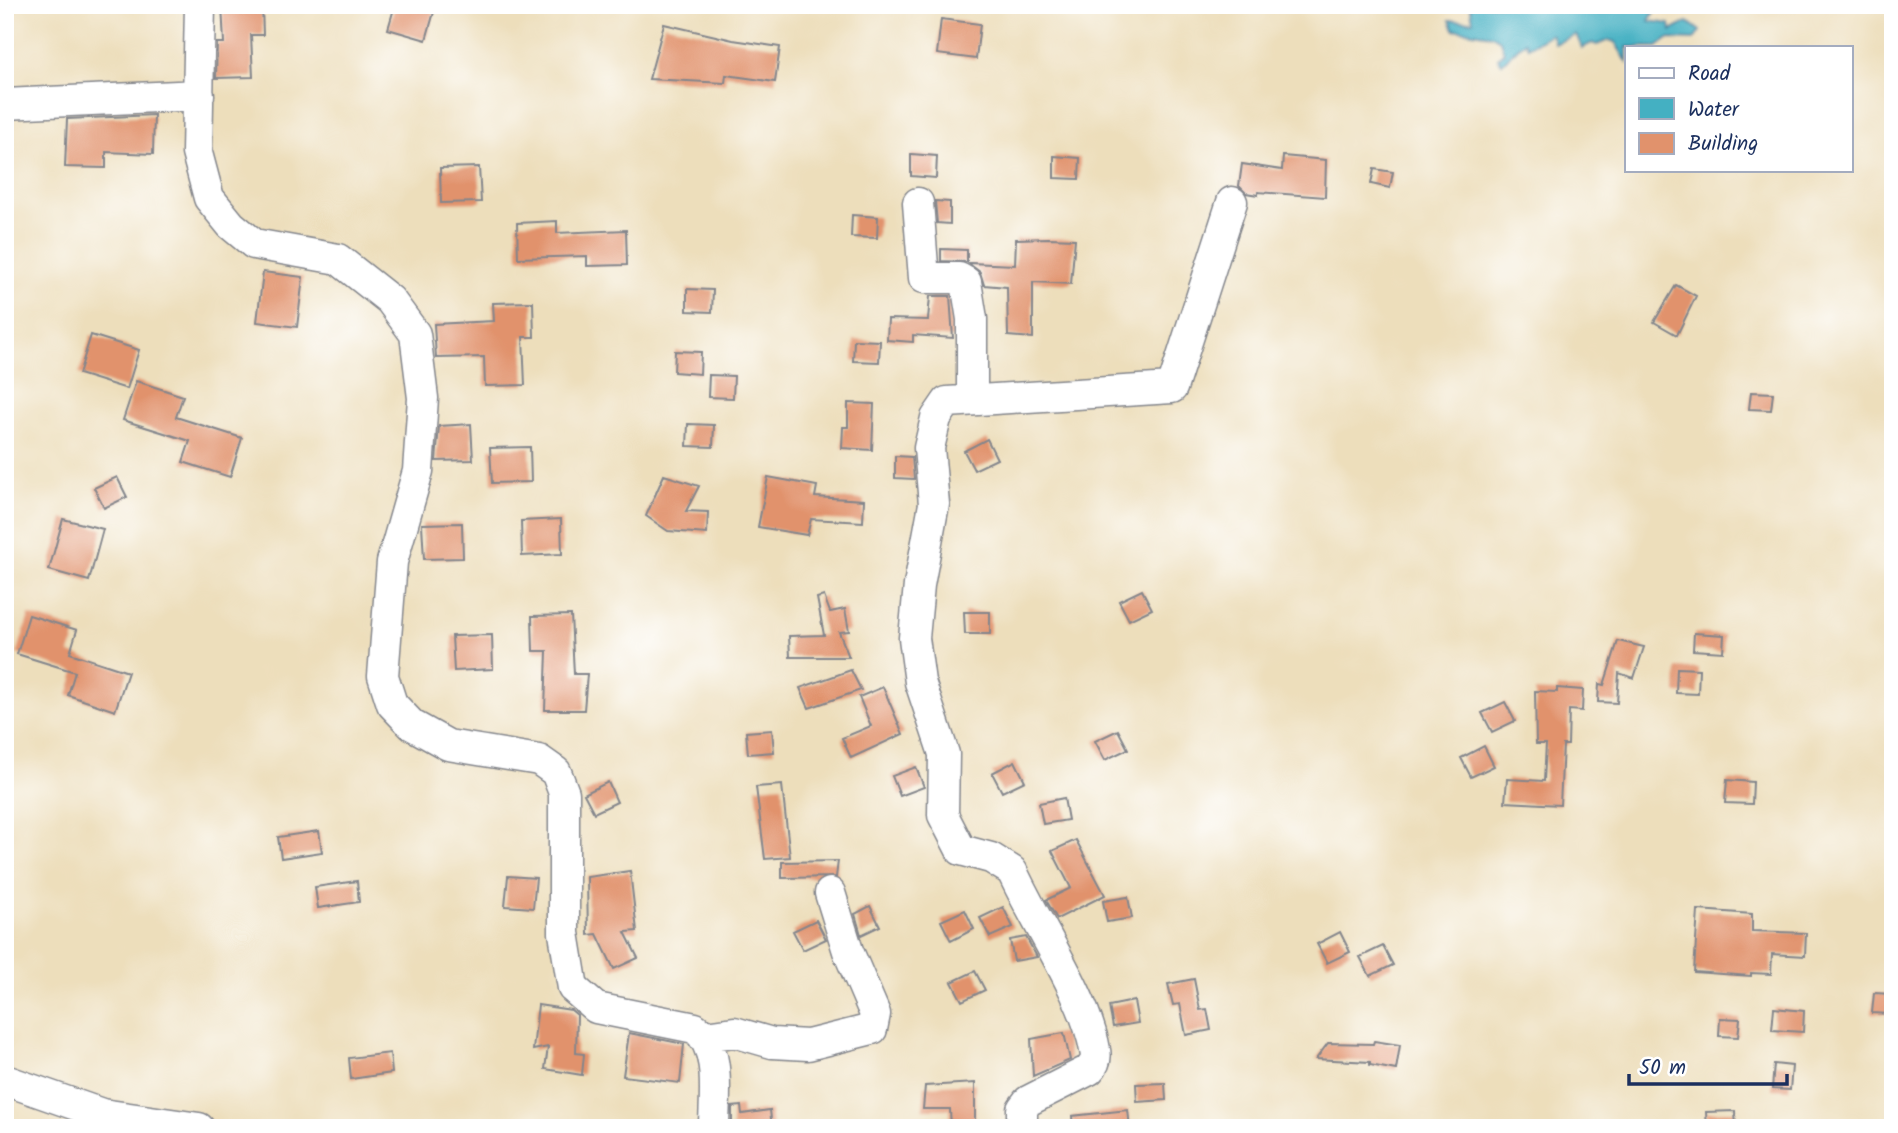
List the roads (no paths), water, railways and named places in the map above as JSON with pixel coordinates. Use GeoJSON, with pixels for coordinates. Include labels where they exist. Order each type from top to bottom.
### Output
{"type":"FeatureCollection","features":[{"type":"Feature","properties":{"kind":"street"},"geometry":{"type":"LineString","coordinates":[[200,5],[197,153],[209,198],[232,225],[254,244],[338,259],[390,300],[415,334],[423,398],[418,471],[392,562],[383,676],[392,704],[412,725],[448,745],[539,760],[556,772],[564,793],[564,933],[573,988],[596,1009],[695,1028],[706,1036],[712,1050],[714,1128]]}},
{"type":"Feature","properties":{"kind":"street"},"geometry":{"type":"LineString","coordinates":[[5,104],[199,95]]}},
{"type":"Feature","properties":{"kind":"street"},"geometry":{"type":"LineString","coordinates":[[1022,1128],[1022,1109],[1028,1101],[1089,1070],[1095,1064],[1096,1052],[1083,1011],[1013,872],[991,858],[961,849],[943,816],[944,754],[920,682],[914,638],[919,585],[934,505],[929,448],[936,418],[947,402],[1172,388],[1232,202]]}},
{"type":"Feature","properties":{"kind":"street"},"geometry":{"type":"LineString","coordinates":[[918,203],[924,278],[959,278],[966,282],[972,319],[972,399]]}},
{"type":"Feature","properties":{"kind":"street"},"geometry":{"type":"LineString","coordinates":[[706,1036],[734,1032],[772,1043],[808,1045],[872,1029],[875,1014],[848,951],[830,893]]}},
{"type":"Feature","properties":{"kind":"street"},"geometry":{"type":"LineString","coordinates":[[5,1080],[102,1114],[200,1128]]}},
{"type":"Feature","properties":{"kind":"water"},"geometry":{"type":"Polygon","coordinates":[[[1470,5],[1648,5],[1649,9],[1655,10],[1649,21],[1670,24],[1671,31],[1688,22],[1700,31],[1694,40],[1668,39],[1658,46],[1625,46],[1625,59],[1615,42],[1609,40],[1582,48],[1576,34],[1555,44],[1551,34],[1528,47],[1525,41],[1502,63],[1498,58],[1504,52],[1500,40],[1492,35],[1454,29],[1450,20],[1473,21],[1470,5]]]}}]}
